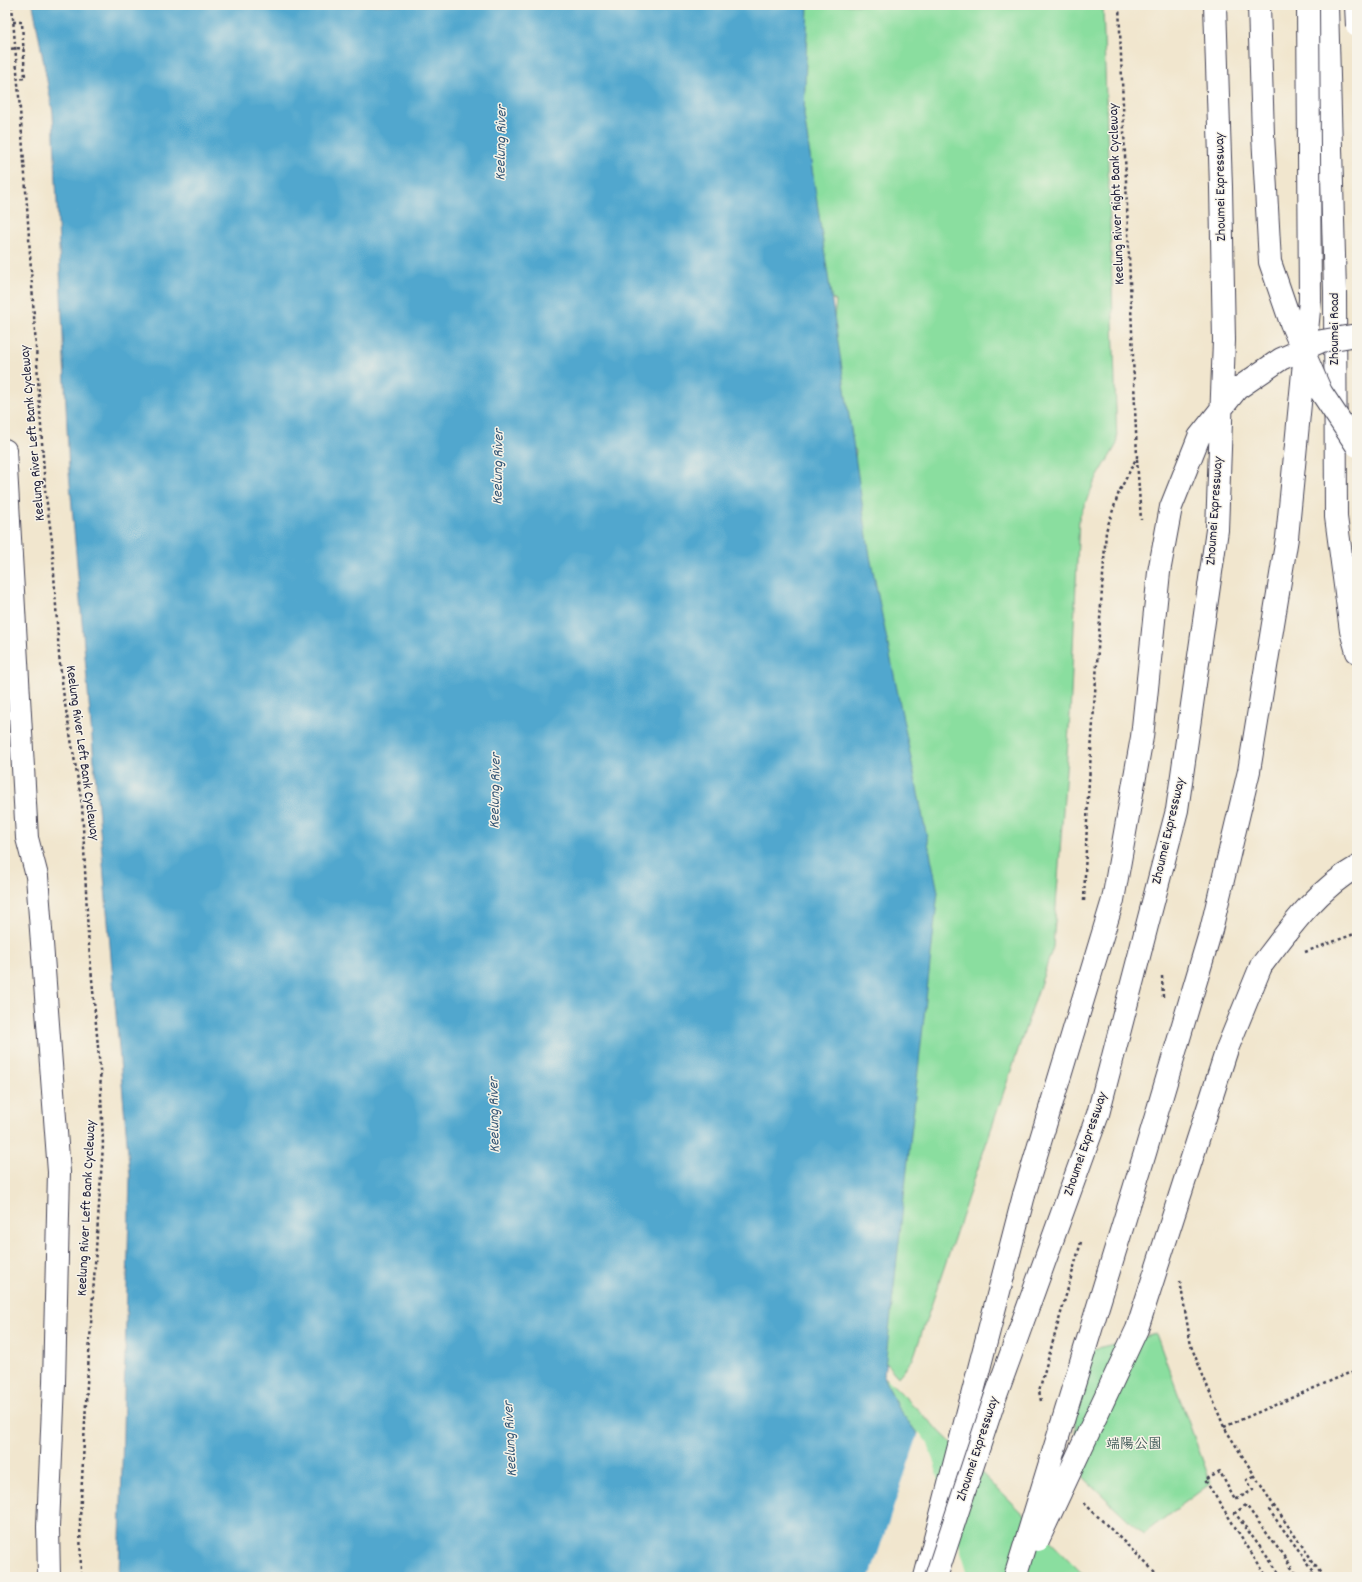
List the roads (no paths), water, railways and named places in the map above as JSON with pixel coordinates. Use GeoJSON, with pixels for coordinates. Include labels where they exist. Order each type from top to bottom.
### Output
{"type":"FeatureCollection","features":[{"type":"Feature","properties":{"kind":"main road","name":"Zhoumei Expressway"},"geometry":{"type":"LineString","coordinates":[[936,1577],[995,1398],[1098,1114],[1177,810],[1217,530],[1224,340],[1215,5]]}},
{"type":"Feature","properties":{"kind":"main road"},"geometry":{"type":"LineString","coordinates":[[1259,5],[1262,135],[1270,262],[1291,323],[1321,392],[1357,446]]}},
{"type":"Feature","properties":{"kind":"main road"},"geometry":{"type":"LineString","coordinates":[[1015,1577],[1145,1153],[1211,930],[1249,771],[1287,538],[1310,300],[1308,5]]}},
{"type":"Feature","properties":{"kind":"main road","name":"Zhoumei Road"},"geometry":{"type":"LineString","coordinates":[[1327,5],[1335,291],[1336,517],[1351,630],[1357,652]]}},
{"type":"Feature","properties":{"kind":"main road"},"geometry":{"type":"LineString","coordinates":[[1356,5],[1357,26]]}},
{"type":"Feature","properties":{"kind":"main road"},"geometry":{"type":"LineString","coordinates":[[925,1577],[1024,1195],[1112,900],[1142,737],[1159,572],[1171,507],[1199,437],[1237,389],[1281,359],[1322,341],[1357,335]]}},
{"type":"Feature","properties":{"kind":"main road"},"geometry":{"type":"LineString","coordinates":[[5,450],[27,838],[36,876],[59,1172],[54,1383],[48,1527],[50,1577]]}},
{"type":"Feature","properties":{"kind":"main road"},"geometry":{"type":"LineString","coordinates":[[1020,1577],[1138,1330],[1227,1049],[1261,966],[1300,914],[1339,876],[1357,867]]}},
{"type":"Feature","properties":{"kind":"water","name":"Keelung River"},"geometry":{"type":"Polygon","coordinates":[[[33,5],[808,5],[804,115],[870,556],[938,892],[884,1376],[897,1407],[926,1445],[967,1577],[119,1577],[130,1176],[69,472],[53,113],[33,5]]]}},
{"type":"Feature","properties":{"kind":"park label","name":"端陽公園"},"geometry":{"type":"Point","coordinates":[1134,1445]}}]}
